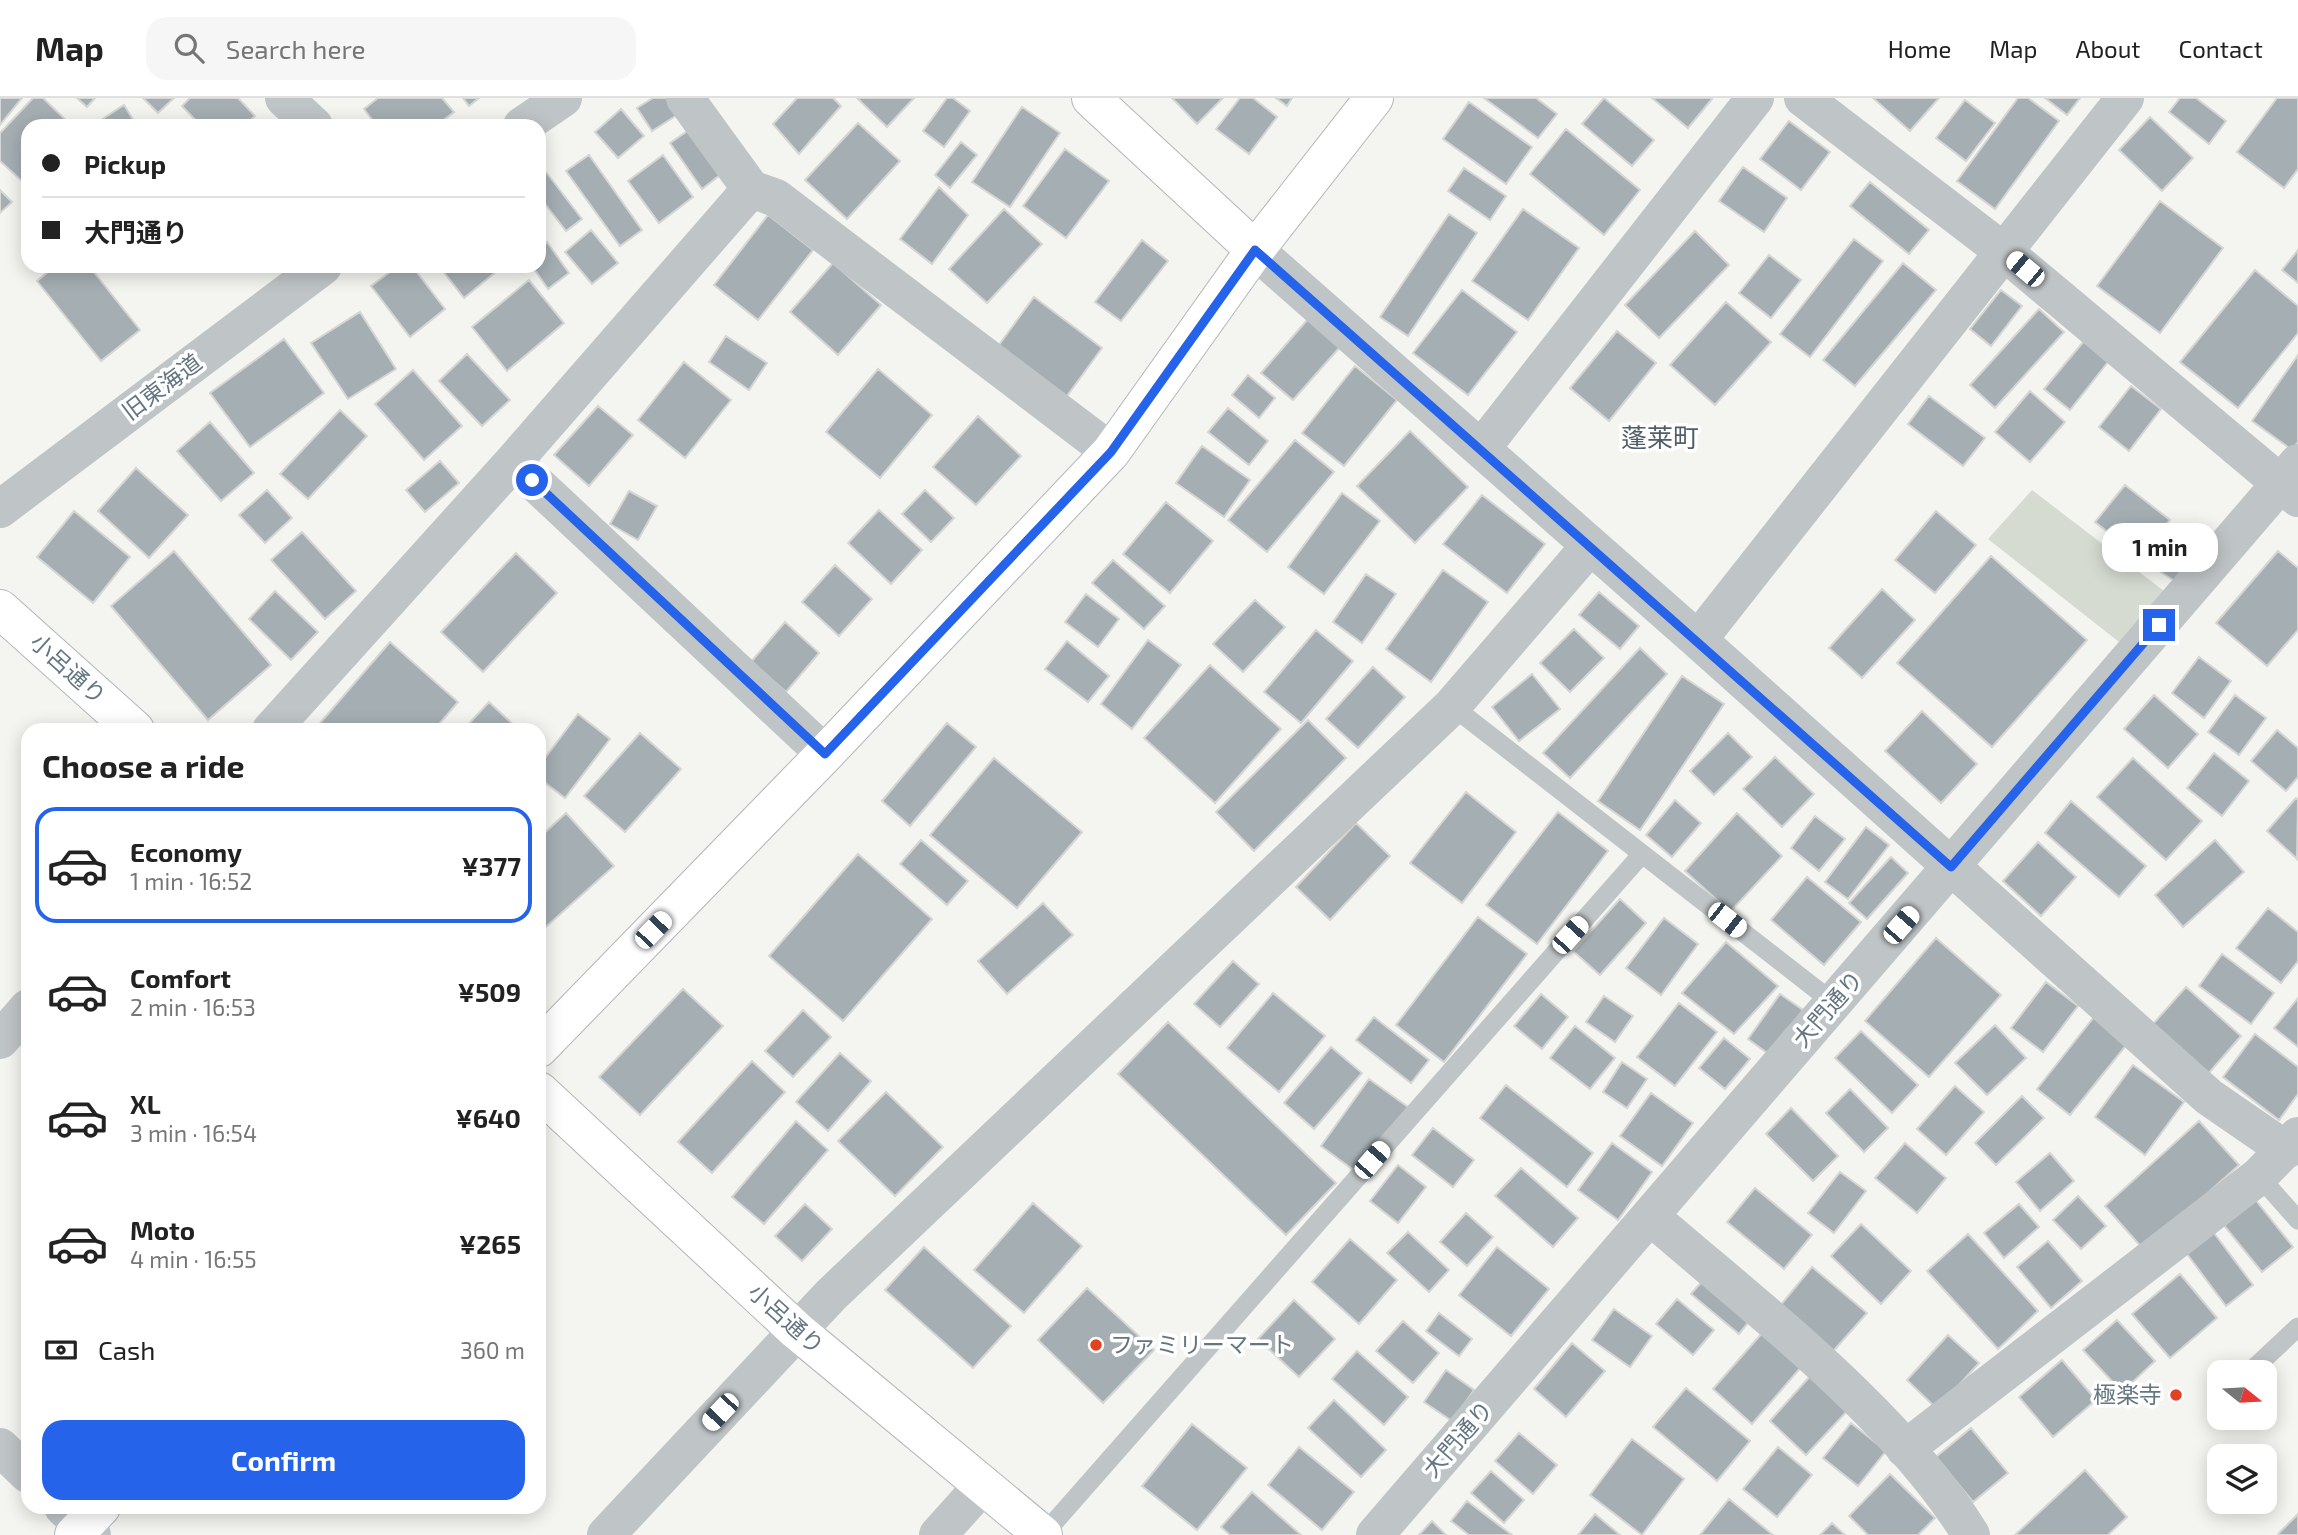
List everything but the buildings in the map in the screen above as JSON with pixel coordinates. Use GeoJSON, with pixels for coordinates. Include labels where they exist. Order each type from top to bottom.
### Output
{"type":"FeatureCollection","features":[{"type":"Feature","properties":{"kind":"street"},"geometry":{"type":"LineString","coordinates":[[284,98],[306,119]]}},
{"type":"Feature","properties":{"kind":"street"},"geometry":{"type":"LineString","coordinates":[[532,119],[563,98]]}},
{"type":"Feature","properties":{"kind":"street"},"geometry":{"type":"LineString","coordinates":[[685,98],[751,189],[776,198],[1111,452]]}},
{"type":"Feature","properties":{"kind":"street"},"geometry":{"type":"LineString","coordinates":[[1090,98],[1255,250],[1698,640],[2209,1097],[2292,1143],[2259,1177],[1905,1449]]}},
{"type":"Feature","properties":{"kind":"street"},"geometry":{"type":"LineString","coordinates":[[546,1041],[825,754],[1111,452],[1255,250],[1374,98]]}},
{"type":"Feature","properties":{"kind":"street"},"geometry":{"type":"LineString","coordinates":[[1481,449],[1755,98]]}},
{"type":"Feature","properties":{"kind":"street"},"geometry":{"type":"LineString","coordinates":[[1803,98],[2003,251],[2292,481]]}},
{"type":"Feature","properties":{"kind":"street"},"geometry":{"type":"LineString","coordinates":[[1698,640],[2125,98]]}},
{"type":"Feature","properties":{"kind":"street"},"geometry":{"type":"LineString","coordinates":[[277,723],[513,461],[751,189]]}},
{"type":"Feature","properties":{"kind":"street","name":"旧東海道"},"geometry":{"type":"LineString","coordinates":[[0,509],[314,273]]}},
{"type":"Feature","properties":{"kind":"street"},"geometry":{"type":"LineString","coordinates":[[513,461],[825,754]]}},
{"type":"Feature","properties":{"kind":"street","name":"大門通り"},"geometry":{"type":"LineString","coordinates":[[1375,1535],[1951,867],[2292,481]]}},
{"type":"Feature","properties":{"kind":"street"},"geometry":{"type":"LineString","coordinates":[[606,1535],[796,1330],[1452,706],[1590,546]]}},
{"type":"Feature","properties":{"kind":"street","name":"小呂通り"},"geometry":{"type":"LineString","coordinates":[[0,609],[127,723]]}},
{"type":"Feature","properties":{"kind":"street"},"geometry":{"type":"LineString","coordinates":[[0,1040],[21,1016]]}},
{"type":"Feature","properties":{"kind":"street","name":"小呂通り"},"geometry":{"type":"LineString","coordinates":[[546,1098],[796,1330],[1043,1535]]}},
{"type":"Feature","properties":{"kind":"street"},"geometry":{"type":"LineString","coordinates":[[1650,1216],[1823,1366],[1905,1449],[1960,1530]]}},
{"type":"Feature","properties":{"kind":"street"},"geometry":{"type":"LineString","coordinates":[[0,1447],[21,1467]]}},
{"type":"Feature","properties":{"kind":"street"},"geometry":{"type":"LineString","coordinates":[[938,1535],[982,1486]]}},
{"type":"Feature","properties":{"kind":"lane"},"geometry":{"type":"LineString","coordinates":[[1452,706],[1834,1003]]}},
{"type":"Feature","properties":{"kind":"lane"},"geometry":{"type":"LineString","coordinates":[[1043,1535],[1642,854]]}},
{"type":"Feature","properties":{"kind":"lane"},"geometry":{"type":"LineString","coordinates":[[2259,1177],[2298,1220]]}},
{"type":"Feature","properties":{"kind":"lane"},"geometry":{"type":"LineString","coordinates":[[2263,1360],[2298,1327]]}},
{"type":"Feature","properties":{"kind":"shaded area"},"geometry":{"type":"Polygon","coordinates":[[[2032,490],[2164,591],[2119,642],[1988,539],[2032,490]]]}},
{"type":"Feature","properties":{"kind":"place","name":"ファミリーマート"},"geometry":{"type":"Point","coordinates":[1096,1345]}},
{"type":"Feature","properties":{"kind":"place","name":"極楽寺"},"geometry":{"type":"Point","coordinates":[2176,1395]}},
{"type":"Feature","properties":{"kind":"district","name":"蓬莱町"},"geometry":{"type":"Point","coordinates":[1660,438]}},
{"type":"Feature","properties":{"kind":"route"},"geometry":{"type":"LineString","coordinates":[[532,480],[825,754],[1111,452],[1255,250],[1951,867],[2159,625]]}}]}
